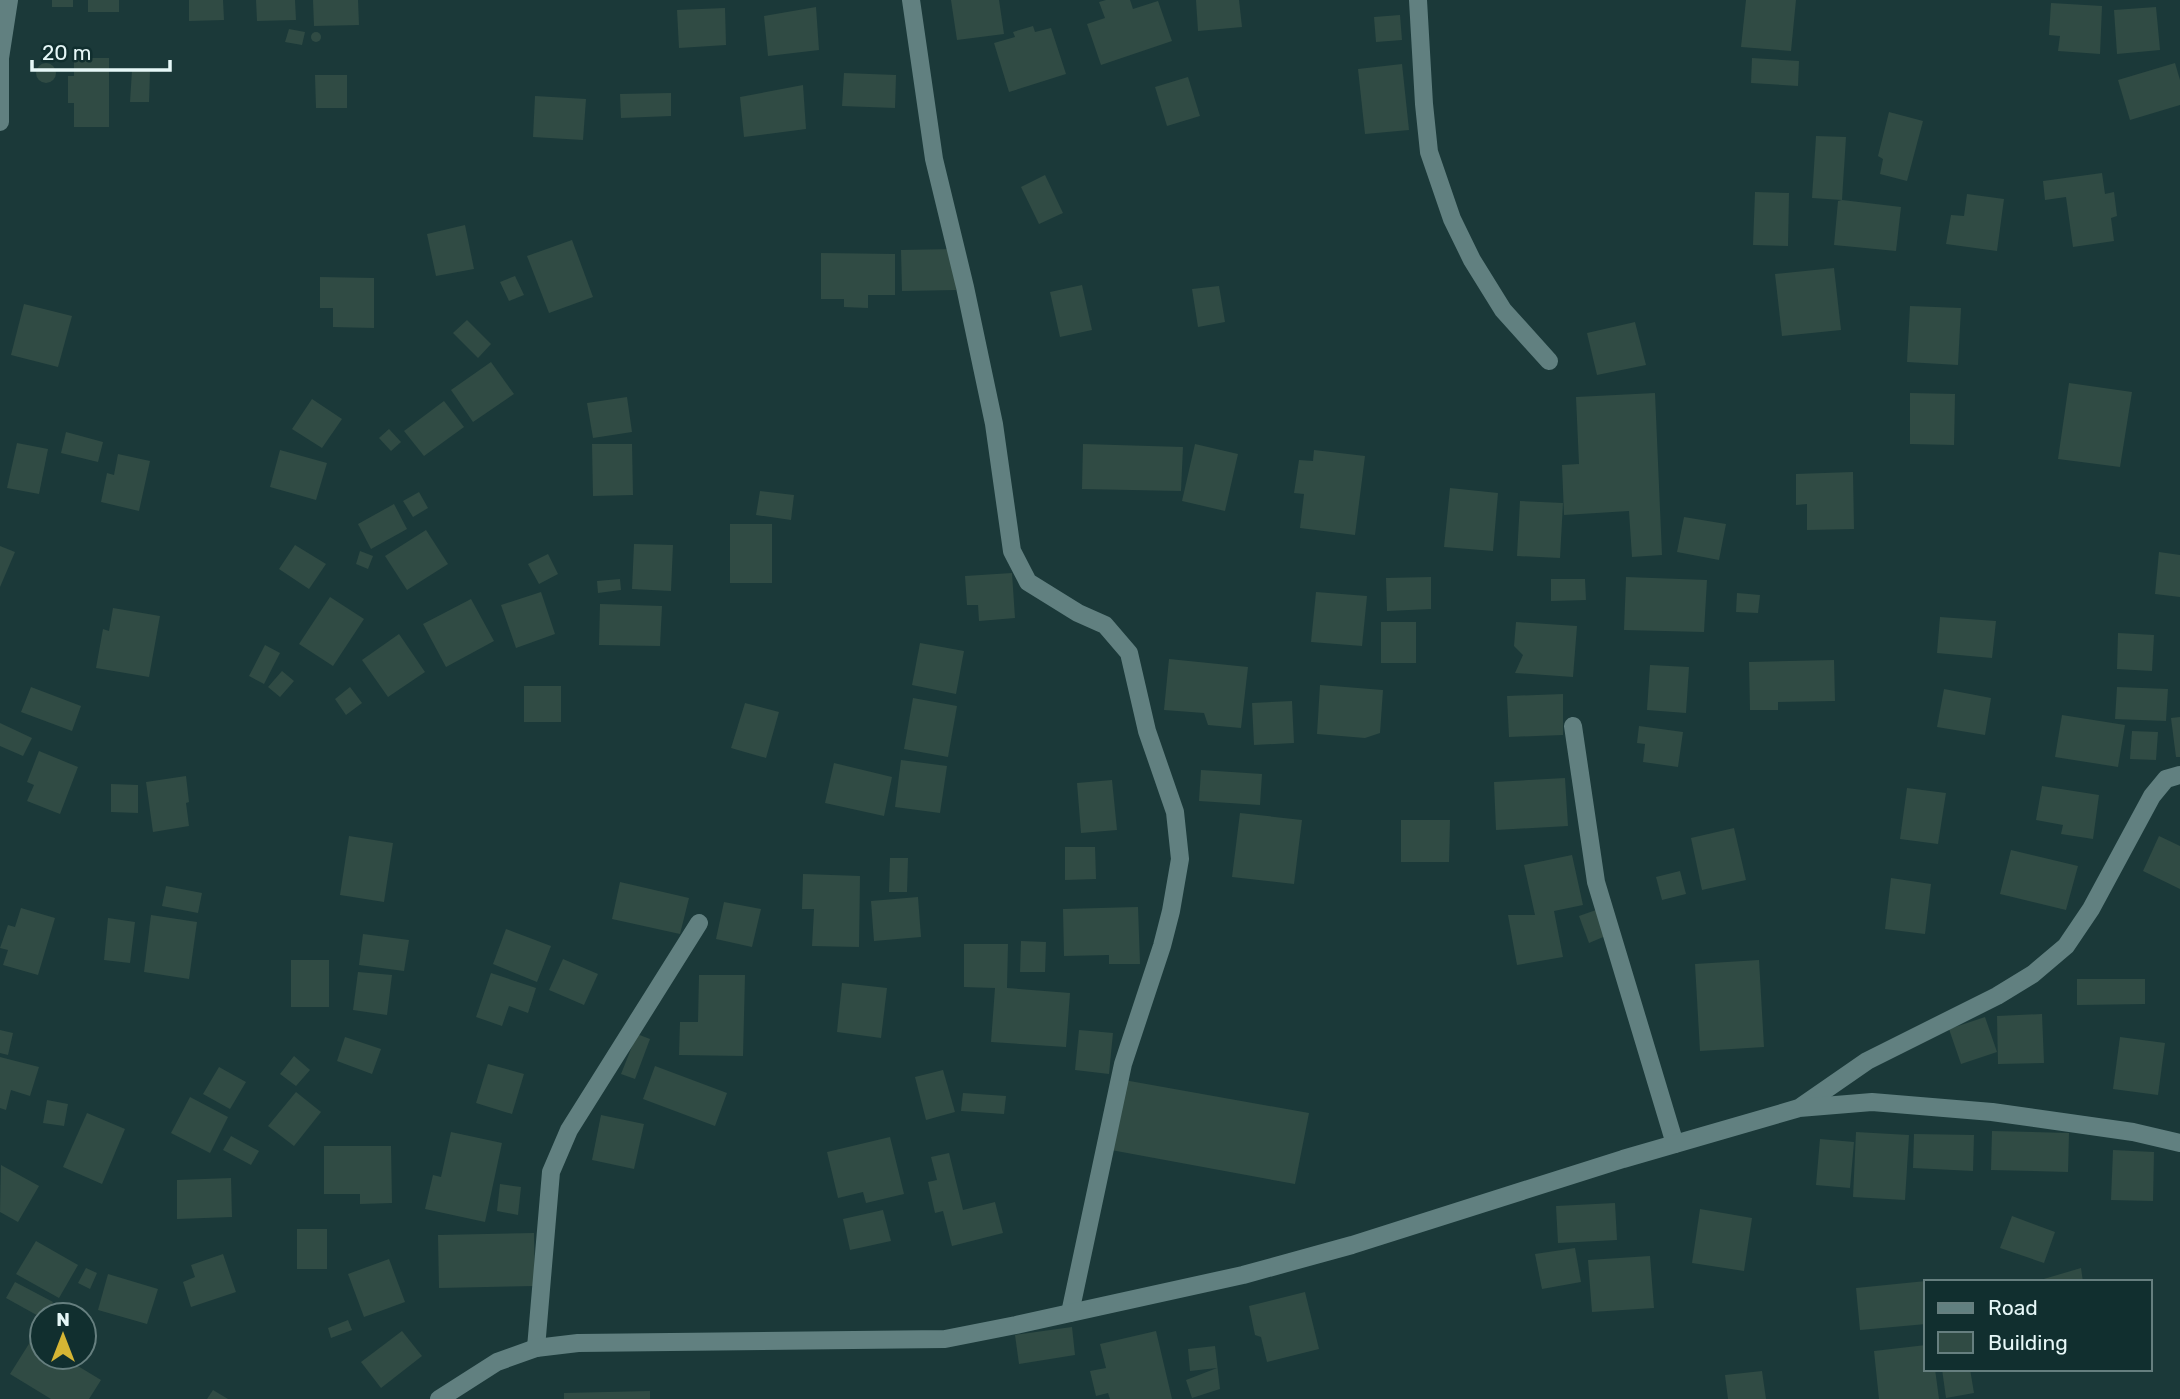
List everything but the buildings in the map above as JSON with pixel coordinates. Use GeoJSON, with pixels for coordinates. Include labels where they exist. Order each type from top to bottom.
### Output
{"type":"FeatureCollection","features":[{"type":"Feature","properties":{"kind":"street"},"geometry":{"type":"LineString","coordinates":[[0,122],[0,58],[9,0]]}},
{"type":"Feature","properties":{"kind":"street"},"geometry":{"type":"LineString","coordinates":[[911,0],[934,159],[994,424],[1012,551],[1028,582],[1078,613],[1105,625],[1129,653],[1147,731],[1175,812],[1180,859],[1171,911],[1123,1064],[1070,1313]]}},
{"type":"Feature","properties":{"kind":"street"},"geometry":{"type":"LineString","coordinates":[[1418,0],[1429,152],[1452,219],[1472,260],[1503,310],[1549,361]]}},
{"type":"Feature","properties":{"kind":"street"},"geometry":{"type":"LineString","coordinates":[[1573,726],[1596,882],[1675,1144]]}},
{"type":"Feature","properties":{"kind":"street"},"geometry":{"type":"LineString","coordinates":[[1799,1108],[1867,1061],[1997,996],[2033,974],[2066,946],[2103,889],[2152,796],[2166,779],[2180,775]]}},
{"type":"Feature","properties":{"kind":"street"},"geometry":{"type":"LineString","coordinates":[[536,1348],[551,1171],[569,1130],[699,923]]}},
{"type":"Feature","properties":{"kind":"street"},"geometry":{"type":"LineString","coordinates":[[439,1399],[497,1362],[536,1348],[578,1342],[945,1339],[1070,1313],[1242,1275],[1352,1245],[1799,1108],[1872,1102],[1992,1111],[2133,1132],[2180,1143]]}}]}
